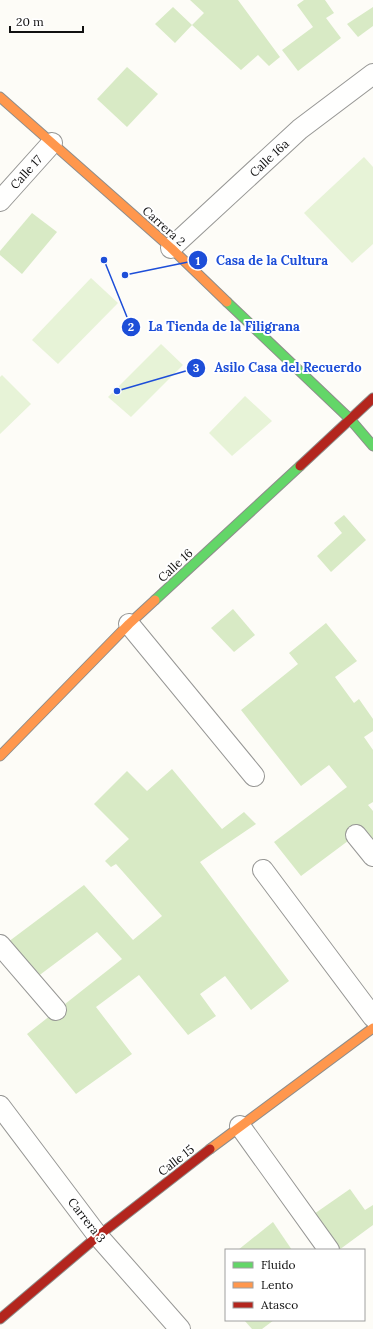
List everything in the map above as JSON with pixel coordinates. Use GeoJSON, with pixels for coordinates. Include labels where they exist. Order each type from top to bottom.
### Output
{"type":"FeatureCollection","features":[{"type":"Feature","properties":{"kind":"street","name":"Calle 16a"},"geometry":{"type":"LineString","coordinates":[[171,248],[300,129],[373,74]]}},
{"type":"Feature","properties":{"kind":"street","name":"Carrera 2"},"geometry":{"type":"LineString","coordinates":[[0,97],[171,248],[350,419],[373,446]]}},
{"type":"Feature","properties":{"kind":"street","name":"Calle 17"},"geometry":{"type":"LineString","coordinates":[[0,201],[52,143]]}},
{"type":"Feature","properties":{"kind":"street","name":"Calle 16"},"geometry":{"type":"LineString","coordinates":[[0,756],[129,624],[373,398]]}},
{"type":"Feature","properties":{"kind":"street"},"geometry":{"type":"LineString","coordinates":[[129,624],[254,776]]}},
{"type":"Feature","properties":{"kind":"street"},"geometry":{"type":"LineString","coordinates":[[356,835],[373,856]]}},
{"type":"Feature","properties":{"kind":"street"},"geometry":{"type":"LineString","coordinates":[[263,870],[373,1017]]}},
{"type":"Feature","properties":{"kind":"street"},"geometry":{"type":"LineString","coordinates":[[0,945],[56,1010]]}},
{"type":"Feature","properties":{"kind":"street","name":"Calle 15"},"geometry":{"type":"LineString","coordinates":[[0,1319],[98,1236],[240,1126],[373,1028]]}},
{"type":"Feature","properties":{"kind":"street","name":"Carrera 3"},"geometry":{"type":"LineString","coordinates":[[0,1106],[98,1236],[180,1329]]}},
{"type":"Feature","properties":{"kind":"street"},"geometry":{"type":"LineString","coordinates":[[240,1126],[328,1249]]}},
{"type":"Feature","properties":{"kind":"green space"},"geometry":{"type":"Polygon","coordinates":[[[190,0],[238,0],[280,57],[269,66],[258,55],[241,70],[192,25],[204,13],[190,0]]]}},
{"type":"Feature","properties":{"kind":"green space"},"geometry":{"type":"Polygon","coordinates":[[[304,0],[325,0],[334,13],[326,18],[341,38],[298,71],[282,50],[313,27],[297,5],[304,0]]]}},
{"type":"Feature","properties":{"kind":"green space"},"geometry":{"type":"Polygon","coordinates":[[[173,7],[192,25],[175,43],[155,24],[173,7]]]}},
{"type":"Feature","properties":{"kind":"green space"},"geometry":{"type":"Polygon","coordinates":[[[373,7],[373,26],[358,37],[347,24],[373,7]]]}},
{"type":"Feature","properties":{"kind":"green space"},"geometry":{"type":"Polygon","coordinates":[[[127,67],[158,94],[127,127],[97,99],[127,67]]]}},
{"type":"Feature","properties":{"kind":"green space"},"geometry":{"type":"Polygon","coordinates":[[[364,157],[373,167],[373,244],[352,263],[304,213],[364,157]]]}},
{"type":"Feature","properties":{"kind":"green space"},"geometry":{"type":"Polygon","coordinates":[[[32,213],[57,232],[22,274],[0,255],[0,251],[32,213]]]}},
{"type":"Feature","properties":{"kind":"green space"},"geometry":{"type":"Polygon","coordinates":[[[91,278],[118,303],[58,364],[32,340],[91,278]]]}},
{"type":"Feature","properties":{"kind":"green space"},"geometry":{"type":"Polygon","coordinates":[[[161,344],[183,365],[131,417],[108,397],[161,344]]]}},
{"type":"Feature","properties":{"kind":"green space"},"geometry":{"type":"Polygon","coordinates":[[[2,375],[31,404],[0,434],[0,377],[2,375]]]}},
{"type":"Feature","properties":{"kind":"green space"},"geometry":{"type":"Polygon","coordinates":[[[245,396],[272,421],[232,456],[209,433],[245,396]]]}},
{"type":"Feature","properties":{"kind":"green space"},"geometry":{"type":"Polygon","coordinates":[[[344,515],[366,540],[331,572],[317,556],[342,533],[334,523],[344,515]]]}},
{"type":"Feature","properties":{"kind":"green space"},"geometry":{"type":"Polygon","coordinates":[[[233,609],[255,635],[234,652],[211,628],[233,609]]]}},
{"type":"Feature","properties":{"kind":"green space"},"geometry":{"type":"Polygon","coordinates":[[[326,623],[357,661],[335,677],[354,703],[359,699],[373,719],[373,731],[364,737],[373,750],[373,802],[368,805],[373,811],[373,856],[356,835],[301,876],[274,842],[347,787],[329,765],[301,786],[241,710],[298,664],[289,653],[326,623]]]}},
{"type":"Feature","properties":{"kind":"green space"},"geometry":{"type":"Polygon","coordinates":[[[172,769],[222,829],[244,812],[256,824],[200,862],[289,981],[251,1010],[225,976],[200,994],[216,1016],[188,1035],[139,975],[96,1007],[132,1054],[76,1094],[27,1034],[122,959],[97,932],[37,977],[8,942],[84,885],[133,940],[162,916],[116,864],[111,867],[105,861],[129,839],[94,804],[127,771],[147,791],[172,769]]]}},
{"type":"Feature","properties":{"kind":"green space"},"geometry":{"type":"Polygon","coordinates":[[[350,1189],[365,1210],[373,1205],[373,1225],[338,1249],[314,1214],[350,1189]]]}},
{"type":"Feature","properties":{"kind":"green space"},"geometry":{"type":"Polygon","coordinates":[[[273,1222],[291,1249],[239,1249],[273,1222]]]}},
{"type":"Feature","properties":{"kind":"green space"},"geometry":{"type":"Polygon","coordinates":[[[245,1321],[273,1321],[262,1329],[252,1329],[245,1321]]]}},
{"type":"Feature","properties":{"kind":"traffic: fast"},"geometry":{"type":"LineString","coordinates":[[227,302],[350,419],[373,446]]}},
{"type":"Feature","properties":{"kind":"traffic: fast"},"geometry":{"type":"LineString","coordinates":[[155,600],[300,466]]}},
{"type":"Feature","properties":{"kind":"traffic: slow"},"geometry":{"type":"LineString","coordinates":[[0,97],[171,248],[227,302]]}},
{"type":"Feature","properties":{"kind":"traffic: slow"},"geometry":{"type":"LineString","coordinates":[[0,756],[129,624],[155,600]]}},
{"type":"Feature","properties":{"kind":"traffic: slow"},"geometry":{"type":"LineString","coordinates":[[210,1149],[373,1028]]}},
{"type":"Feature","properties":{"kind":"traffic: jam"},"geometry":{"type":"LineString","coordinates":[[300,466],[373,398]]}},
{"type":"Feature","properties":{"kind":"traffic: jam"},"geometry":{"type":"LineString","coordinates":[[0,1319],[98,1236],[210,1149]]}},
{"type":"Feature","properties":{"kind":"place","name":"La Tienda de la Filigrana"},"geometry":{"type":"Point","coordinates":[104,260]}},
{"type":"Feature","properties":{"kind":"place","name":"Casa de la Cultura"},"geometry":{"type":"Point","coordinates":[125,275]}},
{"type":"Feature","properties":{"kind":"place","name":"Asilo Casa del Recuerdo"},"geometry":{"type":"Point","coordinates":[117,391]}}]}
